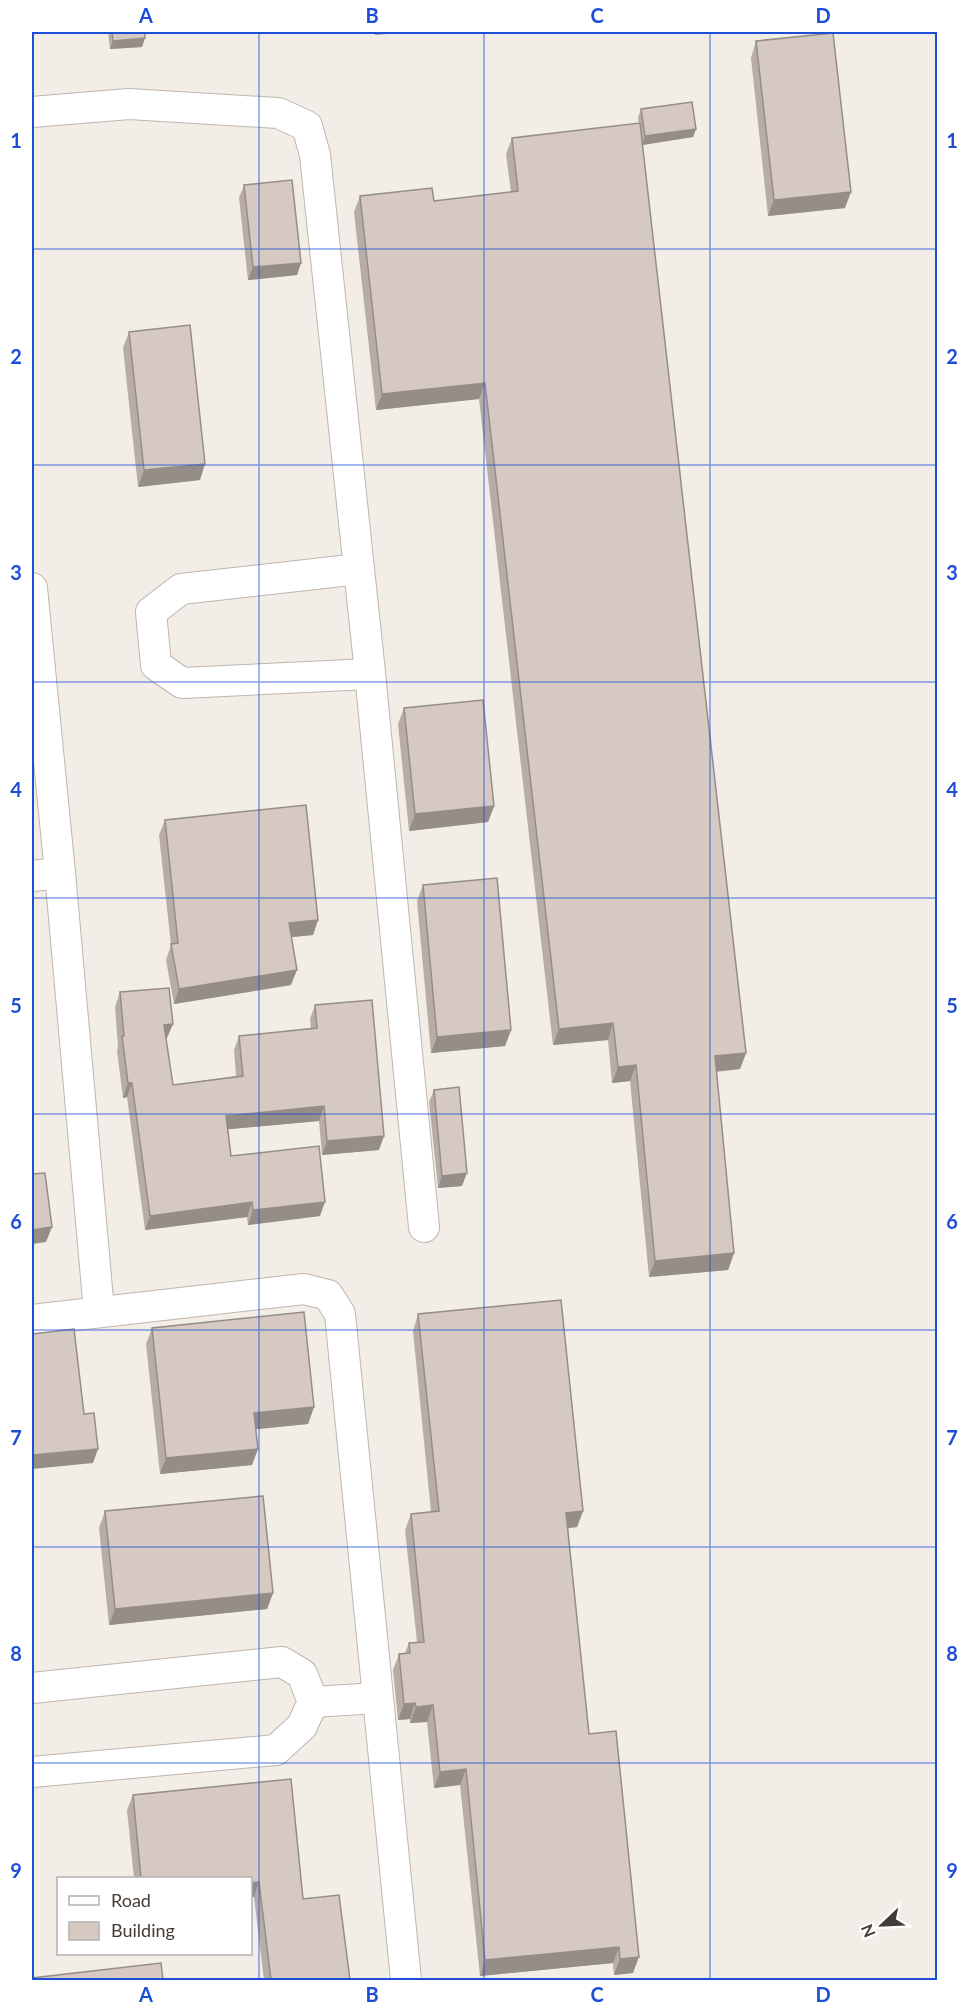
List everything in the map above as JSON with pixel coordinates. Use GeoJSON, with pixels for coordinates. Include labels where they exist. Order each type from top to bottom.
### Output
{"type":"FeatureCollection","features":[{"type":"Feature","properties":{"kind":"lane"},"geometry":{"type":"LineString","coordinates":[[32,112],[129,104],[278,113],[308,126],[315,155],[359,569],[424,1227]]}},
{"type":"Feature","properties":{"kind":"lane"},"geometry":{"type":"LineString","coordinates":[[359,569],[181,589],[151,612],[156,665],[182,683],[370,674]]}},
{"type":"Feature","properties":{"kind":"lane"},"geometry":{"type":"LineString","coordinates":[[32,588],[46,875],[99,1311]]}},
{"type":"Feature","properties":{"kind":"lane"},"geometry":{"type":"LineString","coordinates":[[32,1320],[304,1289],[328,1295],[340,1314],[406,1980]]}},
{"type":"Feature","properties":{"kind":"lane"},"geometry":{"type":"LineString","coordinates":[[32,1688],[282,1662],[302,1674],[313,1702],[302,1726],[276,1750],[32,1772]]}},
{"type":"Feature","properties":{"kind":"lane"},"geometry":{"type":"LineString","coordinates":[[313,1702],[377,1698]]}},
{"type":"Feature","properties":{"kind":"building"},"geometry":{"type":"Polygon","coordinates":[[[112,32],[145,32],[145,38],[113,41],[112,32]]]}},
{"type":"Feature","properties":{"kind":"building"},"geometry":{"type":"Polygon","coordinates":[[[833,33],[851,192],[774,200],[756,41],[833,33]]]}},
{"type":"Feature","properties":{"kind":"building"},"geometry":{"type":"Polygon","coordinates":[[[692,102],[696,129],[645,136],[641,109],[692,102]]]}},
{"type":"Feature","properties":{"kind":"building"},"geometry":{"type":"Polygon","coordinates":[[[640,123],[746,1053],[715,1056],[734,1253],[655,1261],[636,1065],[618,1067],[613,1023],[559,1029],[485,383],[382,394],[360,196],[432,188],[434,201],[518,191],[512,138],[640,123]]]}},
{"type":"Feature","properties":{"kind":"building"},"geometry":{"type":"Polygon","coordinates":[[[292,180],[301,263],[253,267],[244,185],[292,180]]]}},
{"type":"Feature","properties":{"kind":"building"},"geometry":{"type":"Polygon","coordinates":[[[190,325],[205,464],[144,470],[129,332],[190,325]]]}},
{"type":"Feature","properties":{"kind":"building"},"geometry":{"type":"Polygon","coordinates":[[[483,700],[494,806],[415,814],[404,708],[483,700]]]}},
{"type":"Feature","properties":{"kind":"building"},"geometry":{"type":"Polygon","coordinates":[[[306,805],[318,920],[289,923],[297,970],[179,989],[171,944],[178,943],[165,820],[306,805]]]}},
{"type":"Feature","properties":{"kind":"building"},"geometry":{"type":"Polygon","coordinates":[[[497,878],[511,1030],[437,1037],[423,885],[497,878]]]}},
{"type":"Feature","properties":{"kind":"building"},"geometry":{"type":"Polygon","coordinates":[[[169,988],[173,1024],[164,1025],[173,1085],[243,1076],[239,1036],[317,1028],[315,1005],[372,1000],[384,1136],[327,1141],[324,1106],[226,1116],[231,1156],[319,1146],[325,1202],[253,1210],[252,1202],[150,1216],[132,1083],[128,1083],[122,1036],[124,1036],[120,992],[169,988]]]}},
{"type":"Feature","properties":{"kind":"building"},"geometry":{"type":"Polygon","coordinates":[[[459,1087],[467,1173],[442,1176],[434,1090],[459,1087]]]}},
{"type":"Feature","properties":{"kind":"building"},"geometry":{"type":"Polygon","coordinates":[[[45,1173],[52,1227],[32,1230],[32,1174],[45,1173]]]}},
{"type":"Feature","properties":{"kind":"building"},"geometry":{"type":"Polygon","coordinates":[[[561,1300],[583,1511],[566,1513],[589,1734],[616,1731],[639,1957],[620,1959],[619,1947],[485,1960],[466,1769],[440,1772],[433,1705],[416,1707],[415,1703],[404,1704],[399,1654],[410,1653],[409,1643],[424,1642],[411,1514],[439,1511],[418,1314],[561,1300]]]}},
{"type":"Feature","properties":{"kind":"building"},"geometry":{"type":"Polygon","coordinates":[[[304,1312],[314,1407],[254,1413],[258,1449],[166,1458],[152,1328],[304,1312]]]}},
{"type":"Feature","properties":{"kind":"building"},"geometry":{"type":"Polygon","coordinates":[[[74,1329],[84,1414],[94,1413],[98,1449],[32,1455],[32,1334],[74,1329]]]}},
{"type":"Feature","properties":{"kind":"building"},"geometry":{"type":"Polygon","coordinates":[[[263,1496],[273,1593],[115,1609],[105,1511],[263,1496]]]}},
{"type":"Feature","properties":{"kind":"building"},"geometry":{"type":"Polygon","coordinates":[[[291,1779],[303,1899],[339,1895],[350,1980],[271,1980],[259,1882],[252,1883],[252,1877],[141,1877],[133,1795],[291,1779]]]}},
{"type":"Feature","properties":{"kind":"building"},"geometry":{"type":"Polygon","coordinates":[[[161,1963],[163,1980],[32,1980],[32,1978],[161,1963]]]}}]}
